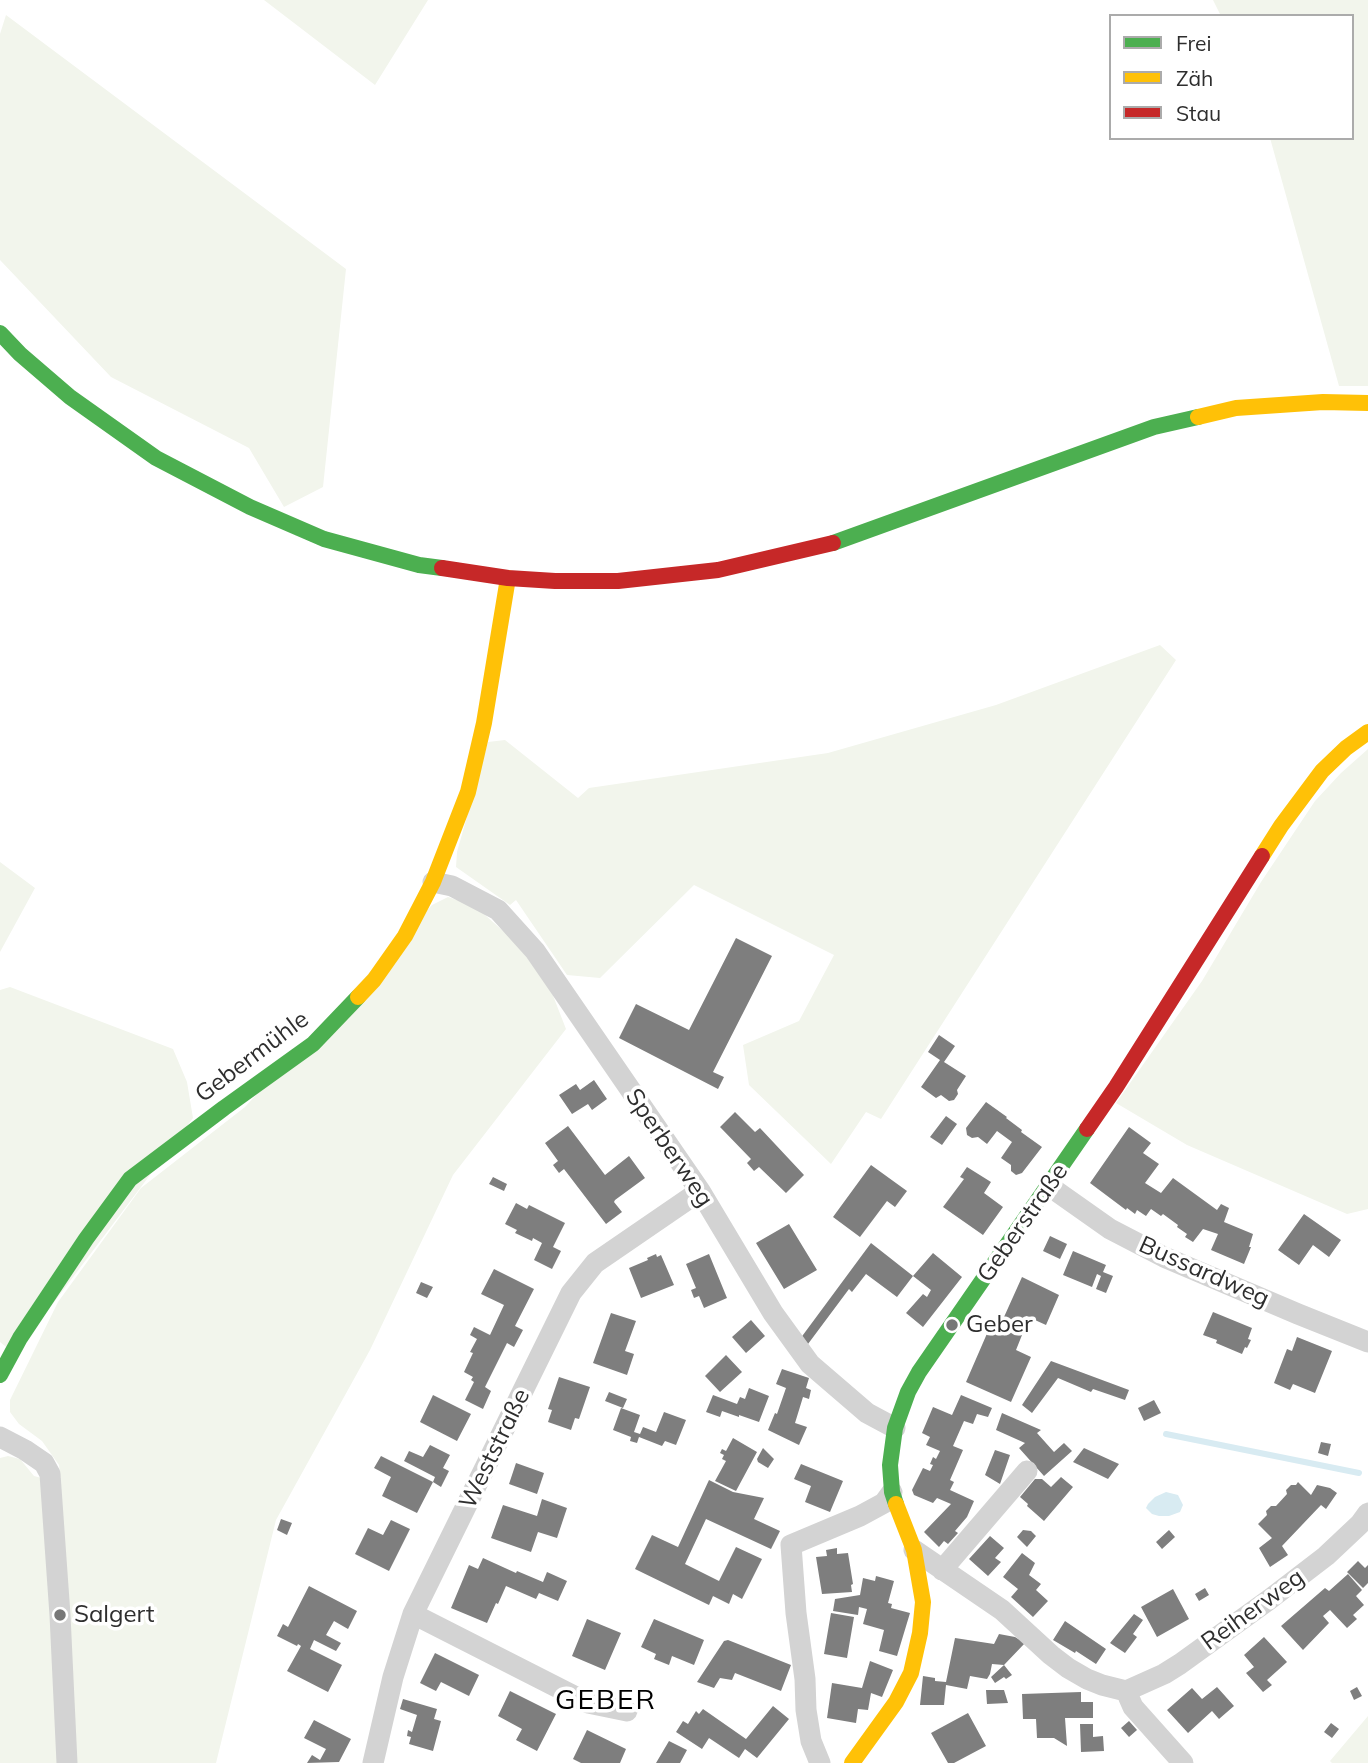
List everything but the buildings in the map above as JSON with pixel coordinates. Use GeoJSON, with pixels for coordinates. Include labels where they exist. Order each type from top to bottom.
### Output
{"type":"FeatureCollection","features":[{"type":"Feature","properties":{"kind":"street"},"geometry":{"type":"LineString","coordinates":[[0,333],[20,354],[71,397],[156,458],[250,507],[324,539],[419,565],[508,578],[555,581],[618,581],[718,570],[827,545],[1154,427],[1236,408],[1323,402],[1368,403]]}},
{"type":"Feature","properties":{"kind":"street","name":"Gebermühle"},"geometry":{"type":"LineString","coordinates":[[0,1375],[20,1338],[130,1179],[313,1044],[374,980],[405,936],[433,882],[468,792],[484,723],[508,578]]}},
{"type":"Feature","properties":{"kind":"street","name":"Geberstraße"},"geometry":{"type":"LineString","coordinates":[[852,1763],[896,1702],[911,1673],[920,1633],[923,1602],[914,1550],[892,1492],[890,1465],[895,1428],[908,1392],[919,1372],[1116,1087],[1281,826],[1322,771],[1368,732]]}},
{"type":"Feature","properties":{"kind":"street","name":"Sperberweg"},"geometry":{"type":"LineString","coordinates":[[433,882],[452,886],[498,910],[535,951],[700,1191],[773,1313],[810,1364],[867,1413],[895,1428]]}},
{"type":"Feature","properties":{"kind":"street","name":"Bussardweg"},"geometry":{"type":"LineString","coordinates":[[1049,1186],[1110,1229],[1164,1257],[1368,1342]]}},
{"type":"Feature","properties":{"kind":"street","name":"Weststraße"},"geometry":{"type":"LineString","coordinates":[[373,1763],[393,1676],[413,1614],[571,1293],[595,1263],[700,1191]]}},
{"type":"Feature","properties":{"kind":"street"},"geometry":{"type":"LineString","coordinates":[[0,1437],[44,1463],[50,1474],[67,1763]]}},
{"type":"Feature","properties":{"kind":"street"},"geometry":{"type":"LineString","coordinates":[[942,1570],[1027,1471]]}},
{"type":"Feature","properties":{"kind":"street"},"geometry":{"type":"LineString","coordinates":[[820,1763],[811,1741],[806,1710],[791,1545],[860,1516],[884,1503],[892,1492]]}},
{"type":"Feature","properties":{"kind":"street","name":"Reiherweg"},"geometry":{"type":"LineString","coordinates":[[1126,1691],[1180,1664],[1270,1599],[1326,1556],[1368,1513]]}},
{"type":"Feature","properties":{"kind":"street"},"geometry":{"type":"LineString","coordinates":[[914,1550],[1002,1611],[1068,1668],[1102,1685],[1126,1691],[1133,1707],[1183,1763]]}},
{"type":"Feature","properties":{"kind":"street"},"geometry":{"type":"LineString","coordinates":[[413,1614],[588,1703],[627,1711]]}},
{"type":"Feature","properties":{"kind":"shaded area"},"geometry":{"type":"Polygon","coordinates":[[[264,0],[428,0],[375,85],[264,0]]]}},
{"type":"Feature","properties":{"kind":"shaded area"},"geometry":{"type":"Polygon","coordinates":[[[1213,0],[1368,0],[1368,386],[1339,386],[1271,140],[1354,140],[1354,14],[1220,14],[1213,0]]]}},
{"type":"Feature","properties":{"kind":"shaded area"},"geometry":{"type":"Polygon","coordinates":[[[6,15],[346,269],[323,487],[284,507],[249,448],[111,377],[0,260],[0,34],[6,15]]]}},
{"type":"Feature","properties":{"kind":"shaded area"},"geometry":{"type":"Polygon","coordinates":[[[1160,645],[1176,660],[881,1119],[866,1112],[831,1164],[749,1085],[743,1045],[799,1021],[834,955],[694,885],[600,978],[567,975],[516,900],[510,905],[456,867],[457,852],[488,742],[505,740],[578,798],[589,788],[828,753],[996,705],[1160,645]]]}},
{"type":"Feature","properties":{"kind":"shaded area"},"geometry":{"type":"Polygon","coordinates":[[[1368,749],[1368,1209],[1347,1214],[1187,1145],[1116,1103],[1202,981],[1261,882],[1315,801],[1368,749]]]}},
{"type":"Feature","properties":{"kind":"shaded area"},"geometry":{"type":"Polygon","coordinates":[[[0,862],[35,888],[0,952],[0,862]]]}},
{"type":"Feature","properties":{"kind":"shaded area"},"geometry":{"type":"Polygon","coordinates":[[[448,897],[475,906],[531,956],[552,993],[566,1029],[453,1175],[370,1350],[276,1520],[216,1763],[0,1763],[0,1458],[8,1456],[20,1459],[34,1476],[61,1483],[59,1465],[42,1441],[19,1424],[10,1412],[10,1400],[58,1302],[141,1188],[245,1107],[432,905],[448,897]]]}},
{"type":"Feature","properties":{"kind":"shaded area"},"geometry":{"type":"Polygon","coordinates":[[[10,987],[173,1049],[187,1082],[193,1118],[15,1354],[0,1342],[0,990],[10,987]]]}},
{"type":"Feature","properties":{"kind":"shaded area"},"geometry":{"type":"Polygon","coordinates":[[[1166,1492],[1178,1495],[1183,1505],[1180,1512],[1169,1516],[1152,1514],[1146,1508],[1148,1504],[1166,1492]]]}},
{"type":"Feature","properties":{"kind":"shaded area"},"geometry":{"type":"Polygon","coordinates":[[[1368,1716],[1368,1763],[1332,1763],[1330,1761],[1368,1716]]]}},
{"type":"Feature","properties":{"kind":"waterway"},"geometry":{"type":"LineString","coordinates":[[1166,1434],[1359,1473]]}},
{"type":"Feature","properties":{"kind":"traffic: fast"},"geometry":{"type":"LineString","coordinates":[[0,333],[70,397],[156,458],[250,507],[324,539],[419,565],[442,568]]}},
{"type":"Feature","properties":{"kind":"traffic: fast"},"geometry":{"type":"LineString","coordinates":[[833,543],[1154,427],[1198,417]]}},
{"type":"Feature","properties":{"kind":"traffic: fast"},"geometry":{"type":"LineString","coordinates":[[0,1375],[20,1338],[130,1179],[313,1044],[358,997]]}},
{"type":"Feature","properties":{"kind":"traffic: fast"},"geometry":{"type":"LineString","coordinates":[[896,1504],[892,1492],[890,1465],[895,1428],[908,1392],[919,1372],[1087,1129]]}},
{"type":"Feature","properties":{"kind":"traffic: slow"},"geometry":{"type":"LineString","coordinates":[[1198,417],[1236,408],[1323,402],[1368,403]]}},
{"type":"Feature","properties":{"kind":"traffic: slow"},"geometry":{"type":"LineString","coordinates":[[358,997],[374,980],[405,936],[433,882],[468,792],[484,723],[508,578]]}},
{"type":"Feature","properties":{"kind":"traffic: slow"},"geometry":{"type":"LineString","coordinates":[[1262,856],[1322,771],[1368,732]]}},
{"type":"Feature","properties":{"kind":"traffic: slow"},"geometry":{"type":"LineString","coordinates":[[852,1763],[896,1702],[911,1673],[920,1633],[923,1602],[914,1550],[896,1504]]}},
{"type":"Feature","properties":{"kind":"traffic: jam"},"geometry":{"type":"LineString","coordinates":[[442,568],[508,578],[618,581],[718,570],[833,543]]}},
{"type":"Feature","properties":{"kind":"traffic: jam"},"geometry":{"type":"LineString","coordinates":[[1087,1129],[1262,856]]}},
{"type":"Feature","properties":{"kind":"place","name":"Geber"},"geometry":{"type":"Point","coordinates":[952,1325]}},
{"type":"Feature","properties":{"kind":"place","name":"Salgert"},"geometry":{"type":"Point","coordinates":[60,1615]}},
{"type":"Feature","properties":{"kind":"district","name":"GEBER"},"geometry":{"type":"Point","coordinates":[606,1701]}}]}
